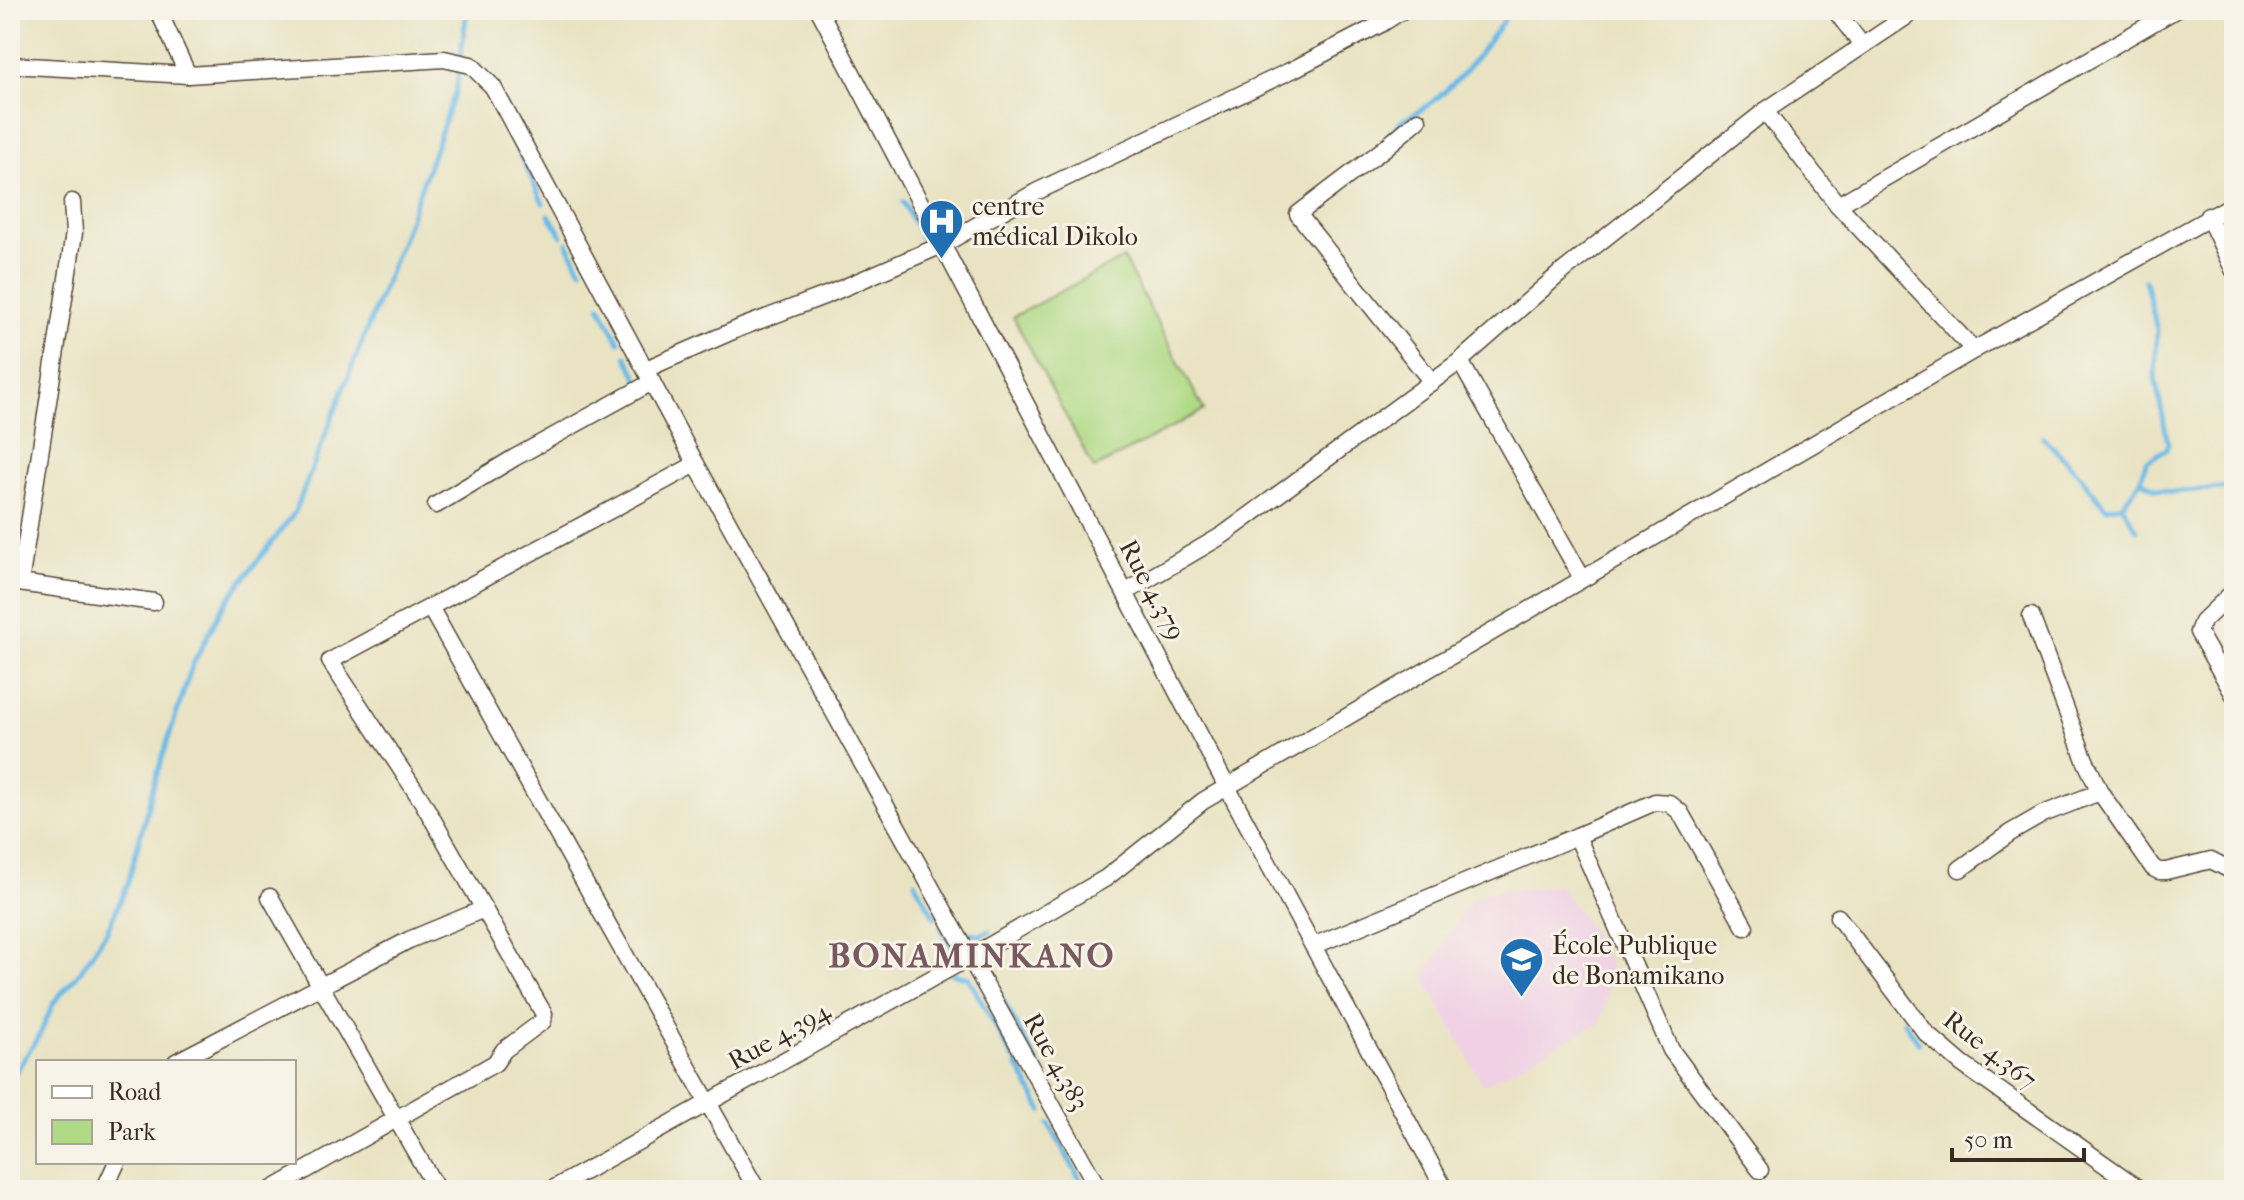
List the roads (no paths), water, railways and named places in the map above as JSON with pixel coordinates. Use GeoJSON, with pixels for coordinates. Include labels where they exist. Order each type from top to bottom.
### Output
{"type":"FeatureCollection","features":[{"type":"Feature","properties":{"kind":"street"},"geometry":{"type":"LineString","coordinates":[[11,62],[188,75],[158,10]]}},
{"type":"Feature","properties":{"kind":"street","name":"Rue 4.379"},"geometry":{"type":"LineString","coordinates":[[819,10],[1227,787],[1445,1190]]}},
{"type":"Feature","properties":{"kind":"street"},"geometry":{"type":"LineString","coordinates":[[436,505],[649,376],[742,327],[829,294],[942,245],[1036,192],[1294,69],[1403,10]]}},
{"type":"Feature","properties":{"kind":"street"},"geometry":{"type":"LineString","coordinates":[[1835,10],[1862,45]]}},
{"type":"Feature","properties":{"kind":"street"},"geometry":{"type":"LineString","coordinates":[[1126,592],[1223,535],[1432,382],[1557,276],[1765,111],[1916,10]]}},
{"type":"Feature","properties":{"kind":"street"},"geometry":{"type":"LineString","coordinates":[[1838,205],[2175,10]]}},
{"type":"Feature","properties":{"kind":"street","name":"Rue 4.383"},"geometry":{"type":"LineString","coordinates":[[188,75],[444,59],[471,65],[493,87],[696,464],[972,956],[1099,1190]]}},
{"type":"Feature","properties":{"kind":"street"},"geometry":{"type":"LineString","coordinates":[[1765,111],[1838,205],[1974,350]]}},
{"type":"Feature","properties":{"kind":"street"},"geometry":{"type":"LineString","coordinates":[[1418,120],[1298,214],[1432,382]]}},
{"type":"Feature","properties":{"kind":"street"},"geometry":{"type":"LineString","coordinates":[[72,202],[74,233],[15,582],[154,602]]}},
{"type":"Feature","properties":{"kind":"street","name":"Rue 4.394"},"geometry":{"type":"LineString","coordinates":[[551,1190],[1106,878],[1203,801],[1974,350],[2234,204]]}},
{"type":"Feature","properties":{"kind":"street"},"geometry":{"type":"LineString","coordinates":[[2208,216],[2234,271]]}},
{"type":"Feature","properties":{"kind":"street"},"geometry":{"type":"LineString","coordinates":[[1460,361],[1582,578]]}},
{"type":"Feature","properties":{"kind":"street"},"geometry":{"type":"LineString","coordinates":[[271,1190],[495,1063],[504,1050],[543,1021],[544,1014],[422,801],[330,661],[696,464]]}},
{"type":"Feature","properties":{"kind":"street"},"geometry":{"type":"LineString","coordinates":[[2234,591],[2202,622],[2198,632],[2234,695]]}},
{"type":"Feature","properties":{"kind":"street"},"geometry":{"type":"LineString","coordinates":[[431,609],[757,1190]]}},
{"type":"Feature","properties":{"kind":"street"},"geometry":{"type":"LineString","coordinates":[[2031,616],[2100,792],[2153,868],[2166,871],[2211,860],[2234,872]]}},
{"type":"Feature","properties":{"kind":"street"},"geometry":{"type":"LineString","coordinates":[[1960,869],[2021,826],[2100,792]]}},
{"type":"Feature","properties":{"kind":"street"},"geometry":{"type":"LineString","coordinates":[[1313,946],[1655,802],[1669,803],[1680,812],[1745,927]]}},
{"type":"Feature","properties":{"kind":"street"},"geometry":{"type":"LineString","coordinates":[[1577,836],[1671,1050],[1760,1170]]}},
{"type":"Feature","properties":{"kind":"street"},"geometry":{"type":"LineString","coordinates":[[270,897],[437,1190]]}},
{"type":"Feature","properties":{"kind":"street"},"geometry":{"type":"LineString","coordinates":[[180,1060],[409,940],[484,909]]}},
{"type":"Feature","properties":{"kind":"street","name":"Rue 4.367"},"geometry":{"type":"LineString","coordinates":[[1838,917],[1926,1033],[1962,1064],[2141,1190]]}},
{"type":"Feature","properties":{"kind":"street"},"geometry":{"type":"LineString","coordinates":[[104,1190],[116,1164]]}},
{"type":"Feature","properties":{"kind":"waterway"},"geometry":{"type":"LineString","coordinates":[[10,1081],[40,1034],[54,1002],[80,972],[107,931],[118,906],[128,883],[154,783],[192,666],[223,606],[295,512],[401,243],[456,90],[467,10]]}},
{"type":"Feature","properties":{"kind":"waterway"},"geometry":{"type":"LineString","coordinates":[[1413,115],[1455,82],[1511,10]]}},
{"type":"Feature","properties":{"kind":"waterway"},"geometry":{"type":"LineString","coordinates":[[1390,134],[1411,116]]}},
{"type":"Feature","properties":{"kind":"waterway"},"geometry":{"type":"LineString","coordinates":[[516,146],[543,203]]}},
{"type":"Feature","properties":{"kind":"waterway"},"geometry":{"type":"LineString","coordinates":[[903,202],[925,244]]}},
{"type":"Feature","properties":{"kind":"waterway"},"geometry":{"type":"LineString","coordinates":[[549,215],[562,236]]}},
{"type":"Feature","properties":{"kind":"waterway"},"geometry":{"type":"LineString","coordinates":[[567,243],[581,270]]}},
{"type":"Feature","properties":{"kind":"waterway"},"geometry":{"type":"LineString","coordinates":[[2043,437],[2106,508],[2122,505],[2141,480],[2146,462],[2166,449],[2168,443],[2155,377],[2157,330],[2145,280]]}},
{"type":"Feature","properties":{"kind":"waterway"},"geometry":{"type":"LineString","coordinates":[[600,306],[619,342]]}},
{"type":"Feature","properties":{"kind":"waterway"},"geometry":{"type":"LineString","coordinates":[[626,356],[638,379]]}},
{"type":"Feature","properties":{"kind":"waterway"},"geometry":{"type":"LineString","coordinates":[[2141,480],[2156,489],[2172,492],[2234,487]]}},
{"type":"Feature","properties":{"kind":"waterway"},"geometry":{"type":"LineString","coordinates":[[2122,505],[2137,530]]}},
{"type":"Feature","properties":{"kind":"waterway"},"geometry":{"type":"LineString","coordinates":[[915,882],[935,918]]}},
{"type":"Feature","properties":{"kind":"waterway"},"geometry":{"type":"LineString","coordinates":[[932,965],[943,959],[952,948],[941,927]]}},
{"type":"Feature","properties":{"kind":"waterway"},"geometry":{"type":"LineString","coordinates":[[971,933],[980,935],[989,931]]}},
{"type":"Feature","properties":{"kind":"waterway"},"geometry":{"type":"LineString","coordinates":[[985,967],[988,953]]}},
{"type":"Feature","properties":{"kind":"waterway"},"geometry":{"type":"LineString","coordinates":[[952,974],[968,977]]}},
{"type":"Feature","properties":{"kind":"waterway"},"geometry":{"type":"LineString","coordinates":[[968,977],[1013,1058]]}},
{"type":"Feature","properties":{"kind":"waterway"},"geometry":{"type":"LineString","coordinates":[[992,980],[1043,1074]]}},
{"type":"Feature","properties":{"kind":"waterway"},"geometry":{"type":"LineString","coordinates":[[1904,1021],[1919,1043]]}},
{"type":"Feature","properties":{"kind":"waterway"},"geometry":{"type":"LineString","coordinates":[[1017,1064],[1042,1111]]}},
{"type":"Feature","properties":{"kind":"waterway"},"geometry":{"type":"LineString","coordinates":[[1049,1124],[1086,1190]]}},
{"type":"Feature","properties":{"kind":"place","name":"centre médical Dikolo"},"geometry":{"type":"Point","coordinates":[941,260]}},
{"type":"Feature","properties":{"kind":"place","name":"École Publique de Bonamikano"},"geometry":{"type":"Point","coordinates":[1521,999]}},
{"type":"Feature","properties":{"kind":"district","name":"BONAMINKANO"},"geometry":{"type":"Point","coordinates":[972,956]}}]}
